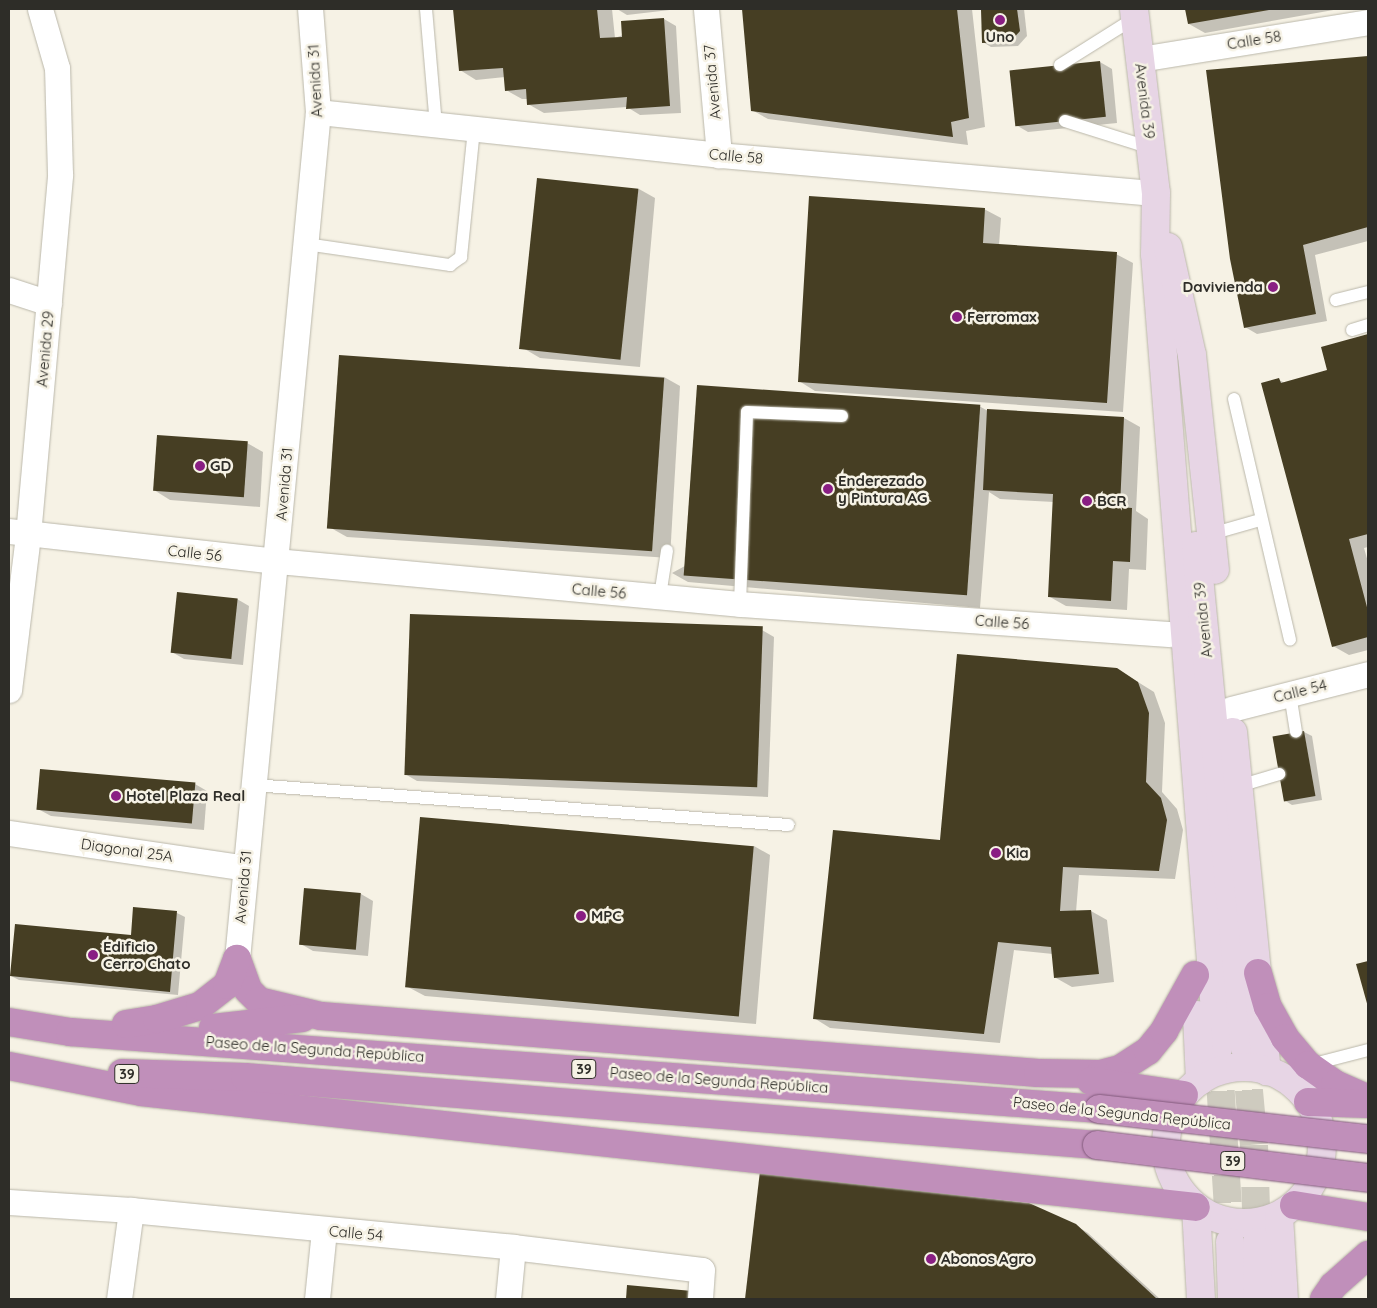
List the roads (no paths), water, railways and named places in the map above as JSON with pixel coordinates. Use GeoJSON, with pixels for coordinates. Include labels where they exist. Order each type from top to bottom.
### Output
{"type":"FeatureCollection","features":[{"type":"Feature","properties":{"kind":"highway"},"geometry":{"type":"LineString","coordinates":[[237,959],[248,990],[259,1001],[321,1016],[1038,1073],[1192,1088]]}},
{"type":"Feature","properties":{"kind":"highway"},"geometry":{"type":"LineString","coordinates":[[70,1032],[157,1019],[200,1006],[227,985],[237,959]]}},
{"type":"Feature","properties":{"kind":"highway"},"geometry":{"type":"LineString","coordinates":[[1258,973],[1268,1008],[1285,1038],[1308,1065],[1335,1084],[1368,1099]]}},
{"type":"Feature","properties":{"kind":"highway"},"geometry":{"type":"LineString","coordinates":[[1038,1073],[1100,1074],[1120,1069],[1148,1051],[1164,1031],[1196,975]]}},
{"type":"Feature","properties":{"kind":"highway"},"geometry":{"type":"LineString","coordinates":[[146,1036],[321,1016]]}},
{"type":"Feature","properties":{"kind":"highway","name":"Paseo de la Segunda República"},"geometry":{"type":"LineString","coordinates":[[9,1022],[70,1032],[146,1036],[1099,1109],[1368,1139]]}},
{"type":"Feature","properties":{"kind":"highway"},"geometry":{"type":"LineString","coordinates":[[9,1065],[141,1092],[1196,1207]]}},
{"type":"Feature","properties":{"kind":"highway","name":"39"},"geometry":{"type":"LineString","coordinates":[[9,1065],[133,1074],[245,1077],[678,1109],[1097,1145],[1368,1178]]}},
{"type":"Feature","properties":{"kind":"highway"},"geometry":{"type":"LineString","coordinates":[[1308,1102],[1368,1104]]}},
{"type":"Feature","properties":{"kind":"highway"},"geometry":{"type":"LineString","coordinates":[[1286,1210],[1368,1217]]}},
{"type":"Feature","properties":{"kind":"highway"},"geometry":{"type":"LineString","coordinates":[[1324,1299],[1333,1286],[1368,1255]]}},
{"type":"Feature","properties":{"kind":"main road","name":"Avenida 39"},"geometry":{"type":"LineString","coordinates":[[1134,14],[1156,192],[1218,1049]]}},
{"type":"Feature","properties":{"kind":"main road","name":"Avenida 39"},"geometry":{"type":"LineString","coordinates":[[1160,246],[1245,1048]]}},
{"type":"Feature","properties":{"kind":"main road"},"geometry":{"type":"LineString","coordinates":[[1160,246],[1192,355],[1231,709],[1267,1071]]}},
{"type":"Feature","properties":{"kind":"main road"},"geometry":{"type":"LineString","coordinates":[[1160,246],[1153,358],[1170,634],[1196,975],[1192,1088]]}},
{"type":"Feature","properties":{"kind":"main road"},"geometry":{"type":"LineString","coordinates":[[1244,1067],[1267,1071],[1297,1089],[1308,1102],[1318,1123],[1321,1153],[1318,1168],[1309,1188],[1286,1210],[1258,1223],[1236,1223],[1215,1218],[1196,1207],[1177,1186],[1168,1162],[1166,1136],[1174,1110],[1192,1088],[1221,1070],[1244,1067]]}},
{"type":"Feature","properties":{"kind":"main road"},"geometry":{"type":"LineString","coordinates":[[1196,1207],[1201,1299]]}},
{"type":"Feature","properties":{"kind":"main road"},"geometry":{"type":"LineString","coordinates":[[1284,1299],[1286,1210]]}},
{"type":"Feature","properties":{"kind":"main road"},"geometry":{"type":"LineString","coordinates":[[1230,1242],[1232,1299]]}},
{"type":"Feature","properties":{"kind":"main road"},"geometry":{"type":"LineString","coordinates":[[1257,1242],[1258,1299]]}},
{"type":"Feature","properties":{"kind":"street","name":"Avenida 29"},"geometry":{"type":"LineString","coordinates":[[9,690],[19,533],[49,303],[60,174],[58,68],[40,9]]}},
{"type":"Feature","properties":{"kind":"street","name":"Avenida 31"},"geometry":{"type":"LineString","coordinates":[[237,959],[277,561],[318,112],[310,9]]}},
{"type":"Feature","properties":{"kind":"street","name":"Avenida 37"},"geometry":{"type":"LineString","coordinates":[[706,9],[719,155]]}},
{"type":"Feature","properties":{"kind":"street","name":"Calle 58"},"geometry":{"type":"LineString","coordinates":[[1140,59],[1368,22]]}},
{"type":"Feature","properties":{"kind":"street","name":"Calle 58"},"geometry":{"type":"LineString","coordinates":[[318,112],[719,155],[1156,192]]}},
{"type":"Feature","properties":{"kind":"street"},"geometry":{"type":"LineString","coordinates":[[9,290],[49,303]]}},
{"type":"Feature","properties":{"kind":"street","name":"Calle 56"},"geometry":{"type":"LineString","coordinates":[[19,533],[277,561],[740,604],[1170,634]]}},
{"type":"Feature","properties":{"kind":"street","name":"Calle 54"},"geometry":{"type":"LineString","coordinates":[[1231,709],[1368,674]]}},
{"type":"Feature","properties":{"kind":"street","name":"Diagonal 25A"},"geometry":{"type":"LineString","coordinates":[[9,833],[245,868]]}},
{"type":"Feature","properties":{"kind":"street","name":"Calle 54"},"geometry":{"type":"LineString","coordinates":[[9,1202],[130,1210],[513,1247],[702,1270],[700,1299]]}},
{"type":"Feature","properties":{"kind":"street"},"geometry":{"type":"LineString","coordinates":[[119,1299],[130,1210]]}},
{"type":"Feature","properties":{"kind":"street"},"geometry":{"type":"LineString","coordinates":[[317,1299],[324,1230]]}},
{"type":"Feature","properties":{"kind":"street"},"geometry":{"type":"LineString","coordinates":[[508,1299],[513,1247]]}},
{"type":"Feature","properties":{"kind":"lane"},"geometry":{"type":"LineString","coordinates":[[426,9],[436,125]]}},
{"type":"Feature","properties":{"kind":"lane"},"geometry":{"type":"LineString","coordinates":[[1060,65],[1134,14]]}},
{"type":"Feature","properties":{"kind":"lane"},"geometry":{"type":"LineString","coordinates":[[1065,121],[1151,148]]}},
{"type":"Feature","properties":{"kind":"lane"},"geometry":{"type":"LineString","coordinates":[[306,244],[450,265],[461,257],[474,129]]}},
{"type":"Feature","properties":{"kind":"lane"},"geometry":{"type":"LineString","coordinates":[[1336,300],[1368,292]]}},
{"type":"Feature","properties":{"kind":"lane"},"geometry":{"type":"LineString","coordinates":[[1352,330],[1368,324]]}},
{"type":"Feature","properties":{"kind":"lane"},"geometry":{"type":"LineString","coordinates":[[1234,399],[1260,520],[1290,640]]}},
{"type":"Feature","properties":{"kind":"lane"},"geometry":{"type":"LineString","coordinates":[[740,604],[747,412],[842,416]]}},
{"type":"Feature","properties":{"kind":"lane"},"geometry":{"type":"LineString","coordinates":[[1211,534],[1260,520]]}},
{"type":"Feature","properties":{"kind":"lane"},"geometry":{"type":"LineString","coordinates":[[660,596],[667,550]]}},
{"type":"Feature","properties":{"kind":"lane"},"geometry":{"type":"LineString","coordinates":[[1290,694],[1296,732]]}},
{"type":"Feature","properties":{"kind":"lane"},"geometry":{"type":"LineString","coordinates":[[1239,786],[1279,774]]}},
{"type":"Feature","properties":{"kind":"lane"},"geometry":{"type":"LineString","coordinates":[[254,784],[789,825]]}},
{"type":"Feature","properties":{"kind":"lane"},"geometry":{"type":"LineString","coordinates":[[1308,1065],[1368,1050]]}},
{"type":"Feature","properties":{"kind":"tunnel"},"geometry":{"type":"LineString","coordinates":[[1245,1048],[1254,1145],[1257,1242]]}},
{"type":"Feature","properties":{"kind":"tunnel"},"geometry":{"type":"LineString","coordinates":[[1218,1049],[1230,1242]]}},
{"type":"Feature","properties":{"kind":"place","name":"Uno"},"geometry":{"type":"Point","coordinates":[1000,20]}},
{"type":"Feature","properties":{"kind":"place","name":"Davivienda"},"geometry":{"type":"Point","coordinates":[1273,287]}},
{"type":"Feature","properties":{"kind":"place","name":"Ferromax"},"geometry":{"type":"Point","coordinates":[957,317]}},
{"type":"Feature","properties":{"kind":"place","name":"GD"},"geometry":{"type":"Point","coordinates":[200,466]}},
{"type":"Feature","properties":{"kind":"place","name":"Enderezado y Pintura AG"},"geometry":{"type":"Point","coordinates":[828,489]}},
{"type":"Feature","properties":{"kind":"place","name":"BCR"},"geometry":{"type":"Point","coordinates":[1087,501]}},
{"type":"Feature","properties":{"kind":"place","name":"Hotel Plaza Real"},"geometry":{"type":"Point","coordinates":[116,796]}},
{"type":"Feature","properties":{"kind":"place","name":"Kia"},"geometry":{"type":"Point","coordinates":[996,853]}},
{"type":"Feature","properties":{"kind":"place","name":"MPC"},"geometry":{"type":"Point","coordinates":[581,916]}},
{"type":"Feature","properties":{"kind":"place","name":"Edificio Cerro Chato"},"geometry":{"type":"Point","coordinates":[93,955]}},
{"type":"Feature","properties":{"kind":"place","name":"Abonos Agro"},"geometry":{"type":"Point","coordinates":[931,1259]}}]}
